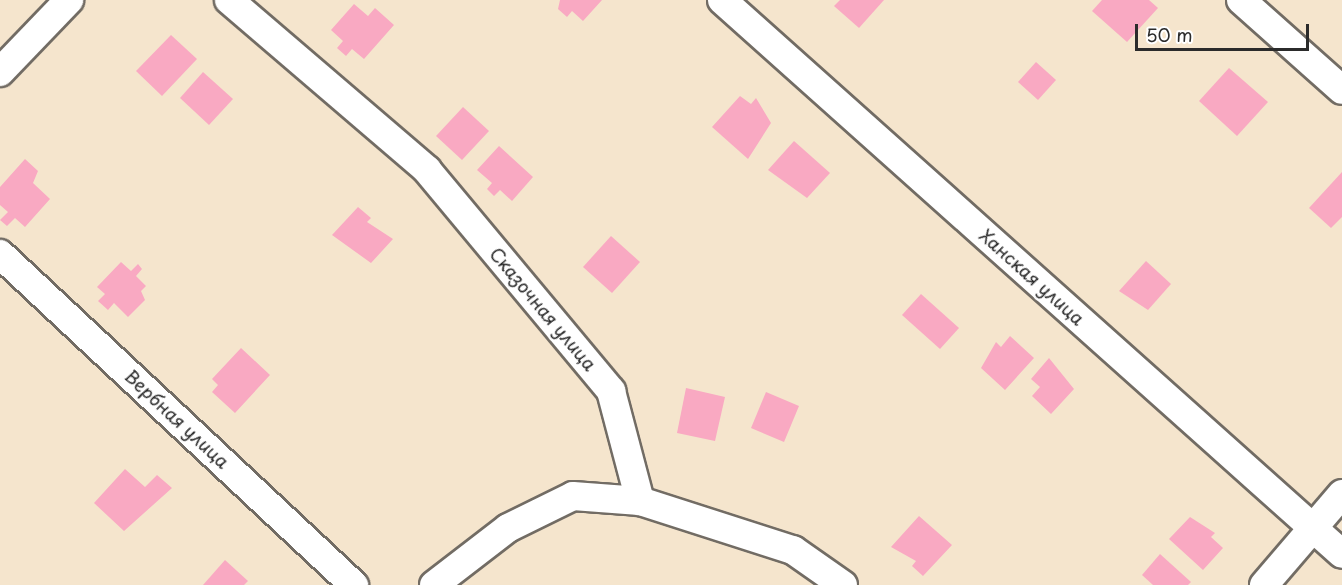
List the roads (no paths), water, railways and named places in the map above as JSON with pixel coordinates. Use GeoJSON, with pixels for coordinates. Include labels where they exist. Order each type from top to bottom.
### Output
{"type":"FeatureCollection","features":[{"type":"Feature","properties":{"kind":"street"},"geometry":{"type":"LineString","coordinates":[[0,72],[69,0]]}},
{"type":"Feature","properties":{"kind":"street","name":"Сказочная улица"},"geometry":{"type":"LineString","coordinates":[[229,0],[427,170],[611,391],[640,501]]}},
{"type":"Feature","properties":{"kind":"street","name":"Ханская улица"},"geometry":{"type":"LineString","coordinates":[[722,0],[1342,554]]}},
{"type":"Feature","properties":{"kind":"street"},"geometry":{"type":"LineString","coordinates":[[1241,0],[1342,90]]}},
{"type":"Feature","properties":{"kind":"street","name":"Вербная улица"},"geometry":{"type":"LineString","coordinates":[[0,254],[354,585]]}},
{"type":"Feature","properties":{"kind":"street"},"geometry":{"type":"LineString","coordinates":[[1264,585],[1342,494]]}},
{"type":"Feature","properties":{"kind":"street"},"geometry":{"type":"LineString","coordinates":[[434,585],[508,528],[573,496],[640,501],[794,550],[843,585]]}}]}
